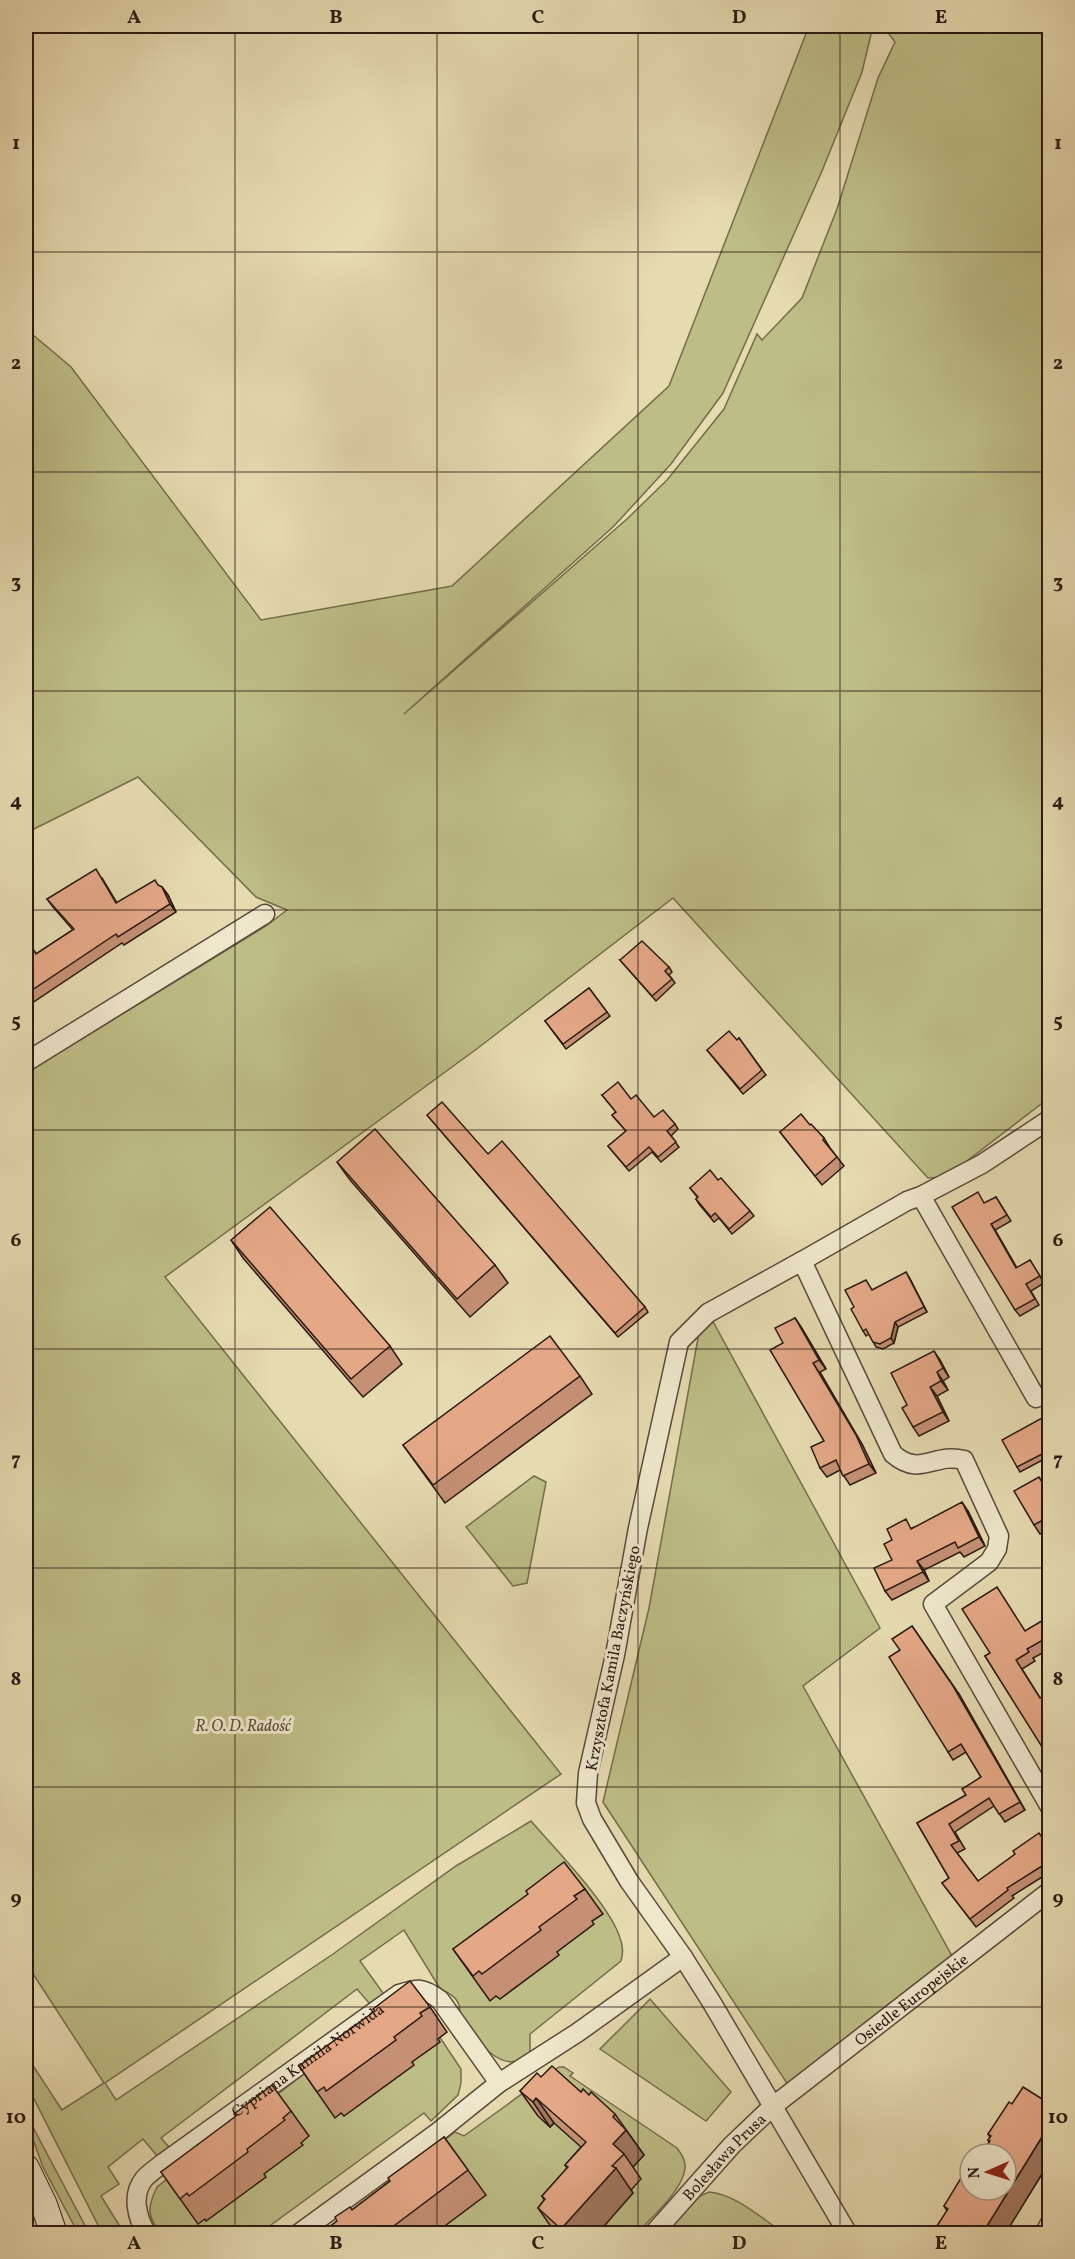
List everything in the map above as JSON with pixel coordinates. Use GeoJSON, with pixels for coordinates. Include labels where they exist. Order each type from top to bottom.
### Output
{"type":"FeatureCollection","features":[{"type":"Feature","properties":{"kind":"main road"},"geometry":{"type":"LineString","coordinates":[[26,2168],[44,2205],[54,2234]]}},
{"type":"Feature","properties":{"kind":"main road"},"geometry":{"type":"LineString","coordinates":[[44,2205],[63,2234]]}},
{"type":"Feature","properties":{"kind":"street"},"geometry":{"type":"LineString","coordinates":[[26,1062],[265,914]]}},
{"type":"Feature","properties":{"kind":"street","name":"Krzysztofa Kamila Baczyńskiego"},"geometry":{"type":"LineString","coordinates":[[848,2234],[712,2002],[629,1881],[592,1819],[586,1803],[588,1773],[615,1655],[638,1528],[679,1342],[708,1313],[907,1201],[982,1164],[1050,1119]]}},
{"type":"Feature","properties":{"kind":"street"},"geometry":{"type":"LineString","coordinates":[[921,1196],[1036,1398]]}},
{"type":"Feature","properties":{"kind":"street"},"geometry":{"type":"LineString","coordinates":[[801,1261],[893,1454],[914,1466],[954,1458],[964,1460],[999,1536],[997,1550],[989,1562],[933,1604],[1050,1807]]}},
{"type":"Feature","properties":{"kind":"street","name":"Osiedle Europejskie"},"geometry":{"type":"LineString","coordinates":[[772,2107],[1050,1891]]}},
{"type":"Feature","properties":{"kind":"street"},"geometry":{"type":"LineString","coordinates":[[298,2234],[438,2132],[499,2083],[577,2033],[683,1957]]}},
{"type":"Feature","properties":{"kind":"street","name":"Cypriana Kamila Norwida"},"geometry":{"type":"LineString","coordinates":[[147,2234],[140,2223],[136,2200],[143,2180],[163,2163],[399,1994],[416,1988],[428,1991],[440,2000],[499,2083]]}},
{"type":"Feature","properties":{"kind":"street","name":"Bolesława Prusa"},"geometry":{"type":"LineString","coordinates":[[653,2234],[732,2145],[772,2107]]}},
{"type":"Feature","properties":{"kind":"street"},"geometry":{"type":"LineString","coordinates":[[1044,2234],[1050,2223]]}},
{"type":"Feature","properties":{"kind":"green space","name":"R. O. D. Radość"},"geometry":{"type":"Polygon","coordinates":[[[809,26],[873,26],[862,72],[822,171],[723,393],[671,464],[614,526],[404,714],[627,519],[667,480],[724,409],[757,334],[762,340],[802,298],[837,209],[878,78],[895,42],[883,26],[1049,26],[1049,1098],[946,1177],[928,1178],[673,898],[478,1048],[165,1277],[561,1774],[105,2083],[116,2100],[333,1954],[456,1866],[531,1821],[594,1894],[614,1925],[622,1944],[622,1952],[621,1961],[530,2034],[530,2053],[520,2060],[510,2062],[499,2059],[480,2044],[460,2013],[458,2002],[439,1987],[404,1930],[360,1961],[388,2000],[375,2010],[357,1989],[161,2138],[175,2154],[163,2163],[143,2139],[108,2167],[119,2184],[101,2196],[124,2233],[102,2233],[26,2083],[26,2055],[62,2110],[104,2083],[26,1963],[26,1073],[266,926],[287,910],[256,897],[138,777],[26,833],[26,329],[71,367],[261,620],[452,586],[669,386],[809,26]]]}},
{"type":"Feature","properties":{"kind":"green space"},"geometry":{"type":"Polygon","coordinates":[[[704,1305],[880,1628],[803,1686],[957,1965],[792,2091],[603,1802],[649,1608],[704,1305]]]}},
{"type":"Feature","properties":{"kind":"green space"},"geometry":{"type":"Polygon","coordinates":[[[534,1476],[546,1482],[527,1583],[513,1586],[466,1527],[534,1476]]]}},
{"type":"Feature","properties":{"kind":"green space"},"geometry":{"type":"Polygon","coordinates":[[[650,1999],[731,2092],[706,2121],[600,2049],[650,1999]]]}},
{"type":"Feature","properties":{"kind":"green space"},"geometry":{"type":"Polygon","coordinates":[[[392,2006],[421,2009],[461,2069],[458,2095],[431,2121],[424,2113],[260,2233],[160,2233],[150,2211],[151,2201],[157,2187],[392,2006]]]}},
{"type":"Feature","properties":{"kind":"green space"},"geometry":{"type":"Polygon","coordinates":[[[559,2067],[564,2067],[573,2073],[570,2076],[677,2148],[683,2158],[685,2169],[678,2186],[665,2204],[637,2233],[321,2234],[455,2132],[464,2136],[559,2067]]]}},
{"type":"Feature","properties":{"kind":"green space"},"geometry":{"type":"Polygon","coordinates":[[[26,2114],[89,2233],[78,2233],[43,2167],[26,2120],[26,2114]]]}},
{"type":"Feature","properties":{"kind":"green space"},"geometry":{"type":"Polygon","coordinates":[[[709,2192],[739,2202],[784,2233],[663,2234],[695,2198],[709,2192]]]}},
{"type":"Feature","properties":{"kind":"building"},"geometry":{"type":"Polygon","coordinates":[[[96,869],[116,903],[155,880],[162,887],[170,904],[118,937],[116,934],[26,994],[26,938],[36,954],[74,929],[47,899],[96,869]]]}},
{"type":"Feature","properties":{"kind":"building"},"geometry":{"type":"Polygon","coordinates":[[[642,941],[669,967],[665,971],[672,979],[652,996],[620,960],[642,941]]]}},
{"type":"Feature","properties":{"kind":"building"},"geometry":{"type":"Polygon","coordinates":[[[589,988],[607,1012],[563,1044],[545,1021],[589,988]]]}},
{"type":"Feature","properties":{"kind":"building"},"geometry":{"type":"Polygon","coordinates":[[[729,1031],[737,1040],[739,1038],[762,1070],[740,1089],[707,1050],[729,1031]]]}},
{"type":"Feature","properties":{"kind":"building"},"geometry":{"type":"Polygon","coordinates":[[[618,1082],[631,1099],[636,1095],[654,1117],[663,1110],[675,1124],[667,1131],[676,1142],[658,1157],[649,1147],[626,1167],[608,1146],[626,1131],[612,1115],[616,1112],[602,1095],[618,1082]]]}},
{"type":"Feature","properties":{"kind":"building"},"geometry":{"type":"Polygon","coordinates":[[[442,1102],[488,1154],[502,1141],[645,1307],[615,1333],[427,1115],[442,1102]]]}},
{"type":"Feature","properties":{"kind":"building"},"geometry":{"type":"Polygon","coordinates":[[[801,1114],[824,1138],[823,1140],[837,1157],[815,1176],[780,1132],[801,1114]]]}},
{"type":"Feature","properties":{"kind":"building"},"geometry":{"type":"Polygon","coordinates":[[[375,1129],[495,1265],[457,1299],[337,1162],[375,1129]]]}},
{"type":"Feature","properties":{"kind":"building"},"geometry":{"type":"Polygon","coordinates":[[[710,1170],[718,1180],[721,1178],[750,1211],[729,1229],[715,1213],[711,1217],[690,1188],[710,1170]]]}},
{"type":"Feature","properties":{"kind":"building"},"geometry":{"type":"Polygon","coordinates":[[[978,1192],[984,1203],[996,1197],[1007,1215],[991,1224],[1016,1268],[1030,1260],[1040,1276],[1026,1284],[1035,1299],[1015,1310],[952,1207],[978,1192]]]}},
{"type":"Feature","properties":{"kind":"building"},"geometry":{"type":"Polygon","coordinates":[[[270,1207],[390,1346],[351,1379],[231,1240],[270,1207]]]}},
{"type":"Feature","properties":{"kind":"building"},"geometry":{"type":"Polygon","coordinates":[[[906,1272],[924,1307],[895,1322],[891,1338],[880,1344],[873,1342],[866,1329],[863,1331],[851,1309],[854,1307],[845,1290],[866,1280],[872,1290],[906,1272]]]}},
{"type":"Feature","properties":{"kind":"building"},"geometry":{"type":"Polygon","coordinates":[[[795,1318],[819,1360],[813,1363],[856,1435],[869,1464],[843,1476],[836,1460],[820,1468],[811,1447],[824,1441],[770,1350],[783,1343],[775,1328],[795,1318]]]}},
{"type":"Feature","properties":{"kind":"building"},"geometry":{"type":"Polygon","coordinates":[[[550,1336],[580,1376],[433,1485],[403,1445],[550,1336]]]}},
{"type":"Feature","properties":{"kind":"building"},"geometry":{"type":"Polygon","coordinates":[[[934,1351],[943,1368],[937,1372],[941,1381],[930,1387],[943,1412],[913,1427],[902,1408],[907,1405],[891,1373],[934,1351]]]}},
{"type":"Feature","properties":{"kind":"building"},"geometry":{"type":"Polygon","coordinates":[[[1042,1418],[1050,1432],[1050,1450],[1017,1467],[1002,1440],[1042,1418]]]}},
{"type":"Feature","properties":{"kind":"building"},"geometry":{"type":"Polygon","coordinates":[[[1039,1477],[1050,1495],[1050,1516],[1034,1525],[1014,1491],[1039,1477]]]}},
{"type":"Feature","properties":{"kind":"building"},"geometry":{"type":"Polygon","coordinates":[[[962,1502],[979,1537],[958,1548],[955,1542],[917,1561],[923,1572],[885,1591],[874,1568],[892,1560],[884,1544],[892,1540],[887,1529],[906,1519],[911,1529],[962,1502]]]}},
{"type":"Feature","properties":{"kind":"building"},"geometry":{"type":"Polygon","coordinates":[[[997,1587],[1025,1631],[1050,1616],[1050,1636],[1027,1649],[1029,1652],[1016,1660],[1040,1698],[1048,1693],[1050,1696],[1050,1758],[985,1656],[990,1653],[962,1609],[997,1587]]]}},
{"type":"Feature","properties":{"kind":"building"},"geometry":{"type":"Polygon","coordinates":[[[912,1626],[953,1686],[1020,1802],[999,1814],[989,1798],[949,1824],[959,1841],[951,1845],[978,1881],[1015,1854],[1013,1851],[1039,1833],[1050,1849],[1050,1861],[1007,1888],[1008,1890],[970,1919],[942,1883],[949,1878],[917,1823],[966,1795],[962,1789],[981,1777],[961,1744],[948,1752],[889,1657],[900,1650],[892,1639],[912,1626]]]}},
{"type":"Feature","properties":{"kind":"building"},"geometry":{"type":"Polygon","coordinates":[[[564,1862],[585,1889],[574,1896],[577,1899],[539,1927],[541,1930],[482,1974],[479,1971],[473,1976],[453,1949],[528,1894],[526,1891],[564,1862]]]}},
{"type":"Feature","properties":{"kind":"building"},"geometry":{"type":"Polygon","coordinates":[[[410,1981],[430,2007],[394,2037],[396,2040],[326,2091],[324,2087],[317,2092],[299,2066],[375,2011],[373,2009],[410,1981]]]}},
{"type":"Feature","properties":{"kind":"building"},"geometry":{"type":"Polygon","coordinates":[[[552,2066],[581,2092],[583,2089],[589,2095],[591,2092],[615,2114],[613,2117],[626,2130],[613,2144],[624,2154],[612,2166],[616,2168],[561,2229],[538,2208],[545,2199],[542,2196],[568,2167],[565,2165],[586,2142],[536,2098],[533,2102],[520,2091],[537,2073],[541,2077],[552,2066]]]}},
{"type":"Feature","properties":{"kind":"building"},"geometry":{"type":"Polygon","coordinates":[[[272,2085],[291,2111],[283,2118],[285,2120],[247,2149],[248,2152],[189,2196],[187,2193],[180,2199],[161,2172],[236,2116],[234,2114],[272,2085]]]}},
{"type":"Feature","properties":{"kind":"building"},"geometry":{"type":"Polygon","coordinates":[[[1023,2087],[1050,2104],[1050,2124],[1018,2176],[1018,2142],[989,2142],[988,2140],[991,2136],[988,2134],[1009,2102],[1012,2104],[1023,2087]]]}},
{"type":"Feature","properties":{"kind":"building"},"geometry":{"type":"Polygon","coordinates":[[[444,2137],[468,2170],[383,2234],[320,2234],[337,2221],[335,2217],[350,2207],[352,2210],[390,2181],[388,2178],[444,2137]]]}},
{"type":"Feature","properties":{"kind":"building"},"geometry":{"type":"Polygon","coordinates":[[[958,2183],[958,2202],[1002,2202],[982,2234],[950,2234],[937,2226],[948,2209],[944,2206],[958,2183]]]}}]}
